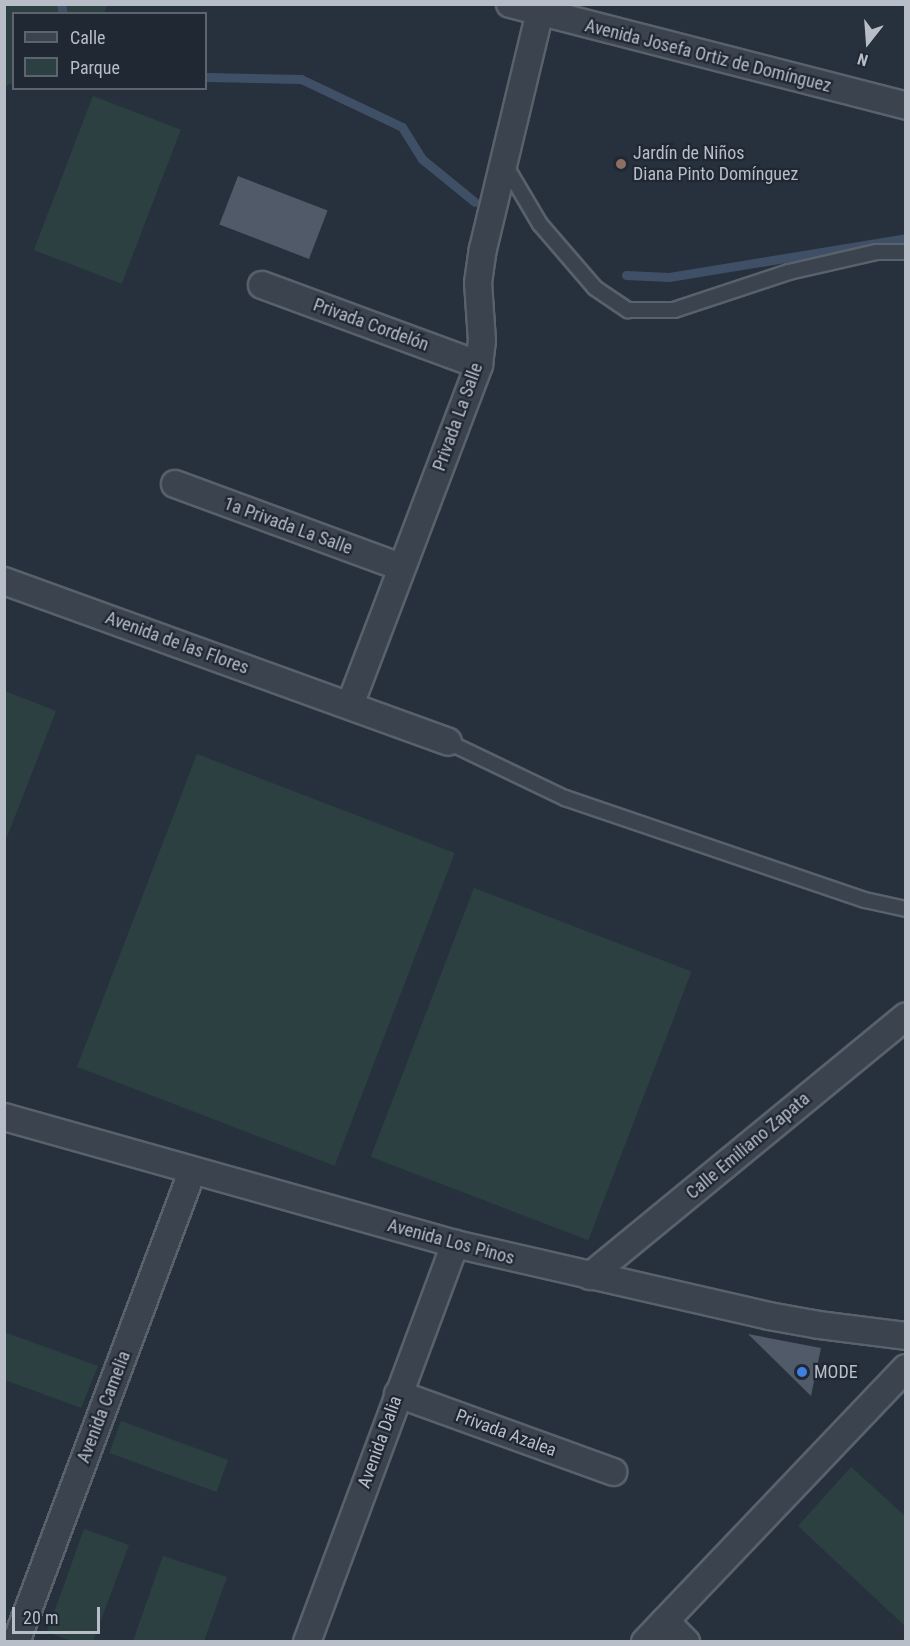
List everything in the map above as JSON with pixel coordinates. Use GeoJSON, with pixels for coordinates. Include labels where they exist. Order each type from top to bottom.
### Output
{"type":"FeatureCollection","features":[{"type":"Feature","properties":{"kind":"street","name":"Avenida Josefa Ortiz de Domínguez"},"geometry":{"type":"LineString","coordinates":[[510,4],[541,9],[906,106]]}},
{"type":"Feature","properties":{"kind":"street","name":"Privada La Salle"},"geometry":{"type":"LineString","coordinates":[[350,705],[400,567],[479,365],[482,341],[478,283],[487,228],[541,9]]}},
{"type":"Feature","properties":{"kind":"street","name":"Privada Cordelón"},"geometry":{"type":"LineString","coordinates":[[262,285],[479,365]]}},
{"type":"Feature","properties":{"kind":"street","name":"1a Privada La Salle"},"geometry":{"type":"LineString","coordinates":[[175,484],[400,567]]}},
{"type":"Feature","properties":{"kind":"street","name":"Avenida de las Flores"},"geometry":{"type":"LineString","coordinates":[[4,581],[448,742]]}},
{"type":"Feature","properties":{"kind":"street","name":"Calle Emiliano Zapata"},"geometry":{"type":"LineString","coordinates":[[590,1276],[906,1016]]}},
{"type":"Feature","properties":{"kind":"street","name":"Avenida Los Pinos"},"geometry":{"type":"LineString","coordinates":[[4,1117],[192,1172],[455,1244],[799,1322],[906,1336]]}},
{"type":"Feature","properties":{"kind":"street","name":"Avenida Camelia"},"geometry":{"type":"LineString","coordinates":[[16,1641],[192,1172]]}},
{"type":"Feature","properties":{"kind":"street","name":"Avenida Dalia"},"geometry":{"type":"LineString","coordinates":[[307,1641],[455,1244]]}},
{"type":"Feature","properties":{"kind":"street"},"geometry":{"type":"LineString","coordinates":[[645,1641],[906,1368]]}},
{"type":"Feature","properties":{"kind":"street","name":"Privada Azalea"},"geometry":{"type":"LineString","coordinates":[[398,1394],[614,1472]]}},
{"type":"Feature","properties":{"kind":"street"},"geometry":{"type":"LineString","coordinates":[[665,1621],[686,1641]]}},
{"type":"Feature","properties":{"kind":"street"},"geometry":{"type":"LineString","coordinates":[[4,1639],[10,1641]]}},
{"type":"Feature","properties":{"kind":"lane"},"geometry":{"type":"LineString","coordinates":[[503,161],[540,224],[595,288],[628,310],[674,310],[789,272],[876,252],[906,252]]}},
{"type":"Feature","properties":{"kind":"lane"},"geometry":{"type":"LineString","coordinates":[[448,742],[565,798],[865,900],[906,909]]}},
{"type":"Feature","properties":{"kind":"green space"},"geometry":{"type":"Polygon","coordinates":[[[5,4],[107,4],[104,12],[12,12],[12,83],[5,86],[5,4]]]}},
{"type":"Feature","properties":{"kind":"green space"},"geometry":{"type":"Polygon","coordinates":[[[93,96],[181,130],[122,284],[34,250],[93,96]]]}},
{"type":"Feature","properties":{"kind":"green space"},"geometry":{"type":"Polygon","coordinates":[[[5,691],[56,711],[5,842],[5,691]]]}},
{"type":"Feature","properties":{"kind":"green space"},"geometry":{"type":"Polygon","coordinates":[[[197,754],[455,853],[335,1166],[77,1067],[197,754]]]}},
{"type":"Feature","properties":{"kind":"green space"},"geometry":{"type":"Polygon","coordinates":[[[474,888],[692,971],[588,1240],[371,1157],[474,888]]]}},
{"type":"Feature","properties":{"kind":"green space"},"geometry":{"type":"Polygon","coordinates":[[[4,1332],[98,1366],[81,1408],[5,1380],[4,1332]]]}},
{"type":"Feature","properties":{"kind":"green space"},"geometry":{"type":"Polygon","coordinates":[[[121,1421],[228,1460],[216,1492],[109,1453],[121,1421]]]}},
{"type":"Feature","properties":{"kind":"green space"},"geometry":{"type":"Polygon","coordinates":[[[851,1467],[905,1516],[905,1626],[798,1526],[851,1467]]]}},
{"type":"Feature","properties":{"kind":"green space"},"geometry":{"type":"Polygon","coordinates":[[[84,1529],[129,1545],[93,1641],[72,1641],[47,1632],[84,1529]]]}},
{"type":"Feature","properties":{"kind":"green space"},"geometry":{"type":"Polygon","coordinates":[[[163,1556],[227,1577],[204,1641],[133,1641],[163,1556]]]}},
{"type":"Feature","properties":{"kind":"building"},"geometry":{"type":"Polygon","coordinates":[[[238,176],[328,210],[309,259],[219,225],[238,176]]]}},
{"type":"Feature","properties":{"kind":"building","name":"MODE"},"geometry":{"type":"Polygon","coordinates":[[[748,1334],[821,1348],[811,1396],[748,1334]]]}},
{"type":"Feature","properties":{"kind":"waterway"},"geometry":{"type":"LineString","coordinates":[[61,4],[63,12]]}},
{"type":"Feature","properties":{"kind":"waterway"},"geometry":{"type":"LineString","coordinates":[[207,77],[301,79],[402,127],[422,159],[475,202]]}},
{"type":"Feature","properties":{"kind":"waterway"},"geometry":{"type":"LineString","coordinates":[[626,275],[669,277],[906,238]]}},
{"type":"Feature","properties":{"kind":"place","name":"Jardín de Niños Diana Pinto Domínguez"},"geometry":{"type":"Point","coordinates":[621,164]}},
{"type":"Feature","properties":{"kind":"place","name":"MODE"},"geometry":{"type":"Point","coordinates":[802,1372]}}]}
